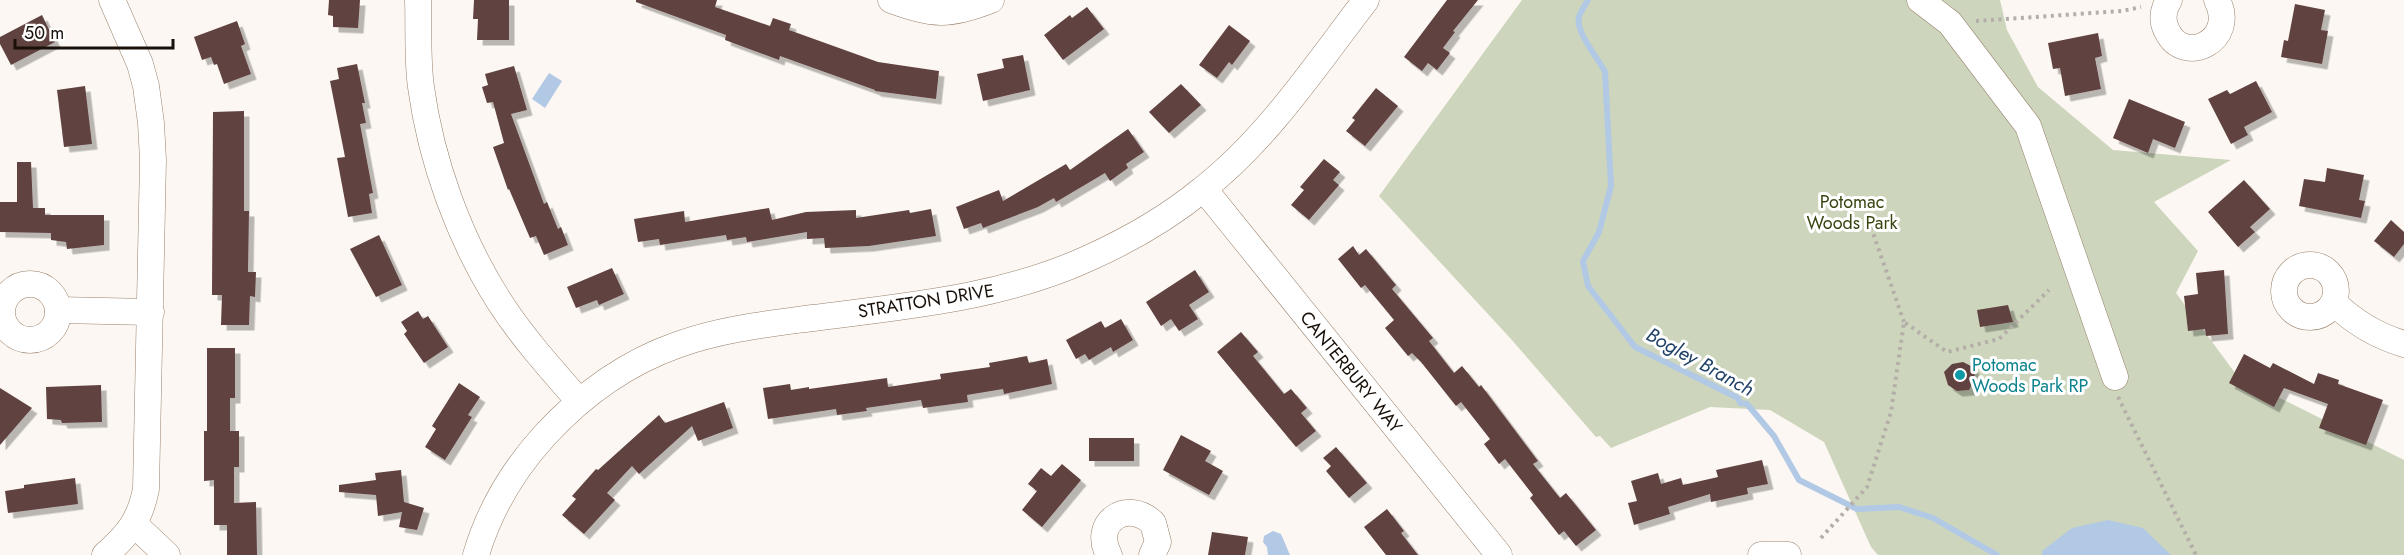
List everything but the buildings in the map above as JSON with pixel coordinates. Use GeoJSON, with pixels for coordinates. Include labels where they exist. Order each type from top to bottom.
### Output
{"type":"FeatureCollection","features":[{"type":"Feature","properties":{"kind":"street"},"geometry":{"type":"LineString","coordinates":[[105,555],[135,524],[142,508],[148,468],[153,160],[146,86],[140,64],[112,0]]}},
{"type":"Feature","properties":{"kind":"street"},"geometry":{"type":"LineString","coordinates":[[418,0],[421,86],[429,132],[442,178],[460,224],[481,270],[500,301],[521,331],[579,401]]}},
{"type":"Feature","properties":{"kind":"street"},"geometry":{"type":"LineString","coordinates":[[891,0],[928,12],[947,13],[991,0]]}},
{"type":"Feature","properties":{"kind":"street","name":"STRATTON DRIVE"},"geometry":{"type":"LineString","coordinates":[[476,555],[487,525],[512,478],[540,441],[579,401],[606,381],[637,363],[674,346],[712,334],[770,323],[951,300],[994,291],[1042,277],[1126,240],[1203,189],[1234,162],[1281,111],[1366,0]]}},
{"type":"Feature","properties":{"kind":"street"},"geometry":{"type":"LineString","coordinates":[[1920,0],[1950,23],[2028,126],[2116,386]]}},
{"type":"Feature","properties":{"kind":"street"},"geometry":{"type":"LineString","coordinates":[[2168,3],[2164,25],[2168,33],[2174,41],[2192,48],[2210,42],[2221,27],[2221,8],[2217,0]]}},
{"type":"Feature","properties":{"kind":"street","name":"CANTERBURY WAY"},"geometry":{"type":"LineString","coordinates":[[1203,189],[1499,555]]}},
{"type":"Feature","properties":{"kind":"street"},"geometry":{"type":"LineString","coordinates":[[2334,303],[2356,321],[2384,338],[2404,344]]}},
{"type":"Feature","properties":{"kind":"street"},"geometry":{"type":"LineString","coordinates":[[58,310],[151,312]]}},
{"type":"Feature","properties":{"kind":"street"},"geometry":{"type":"LineString","coordinates":[[1109,555],[1104,546],[1106,528],[1112,519],[1129,512],[1138,513],[1153,523],[1158,542],[1152,555]]}},
{"type":"Feature","properties":{"kind":"street"},"geometry":{"type":"LineString","coordinates":[[135,524],[167,555]]}},
{"type":"Feature","properties":{"kind":"street"},"geometry":{"type":"LineString","coordinates":[[1761,555],[1788,555]]}},
{"type":"Feature","properties":{"kind":"path"},"geometry":{"type":"LineString","coordinates":[[1950,23],[2122,11],[2168,3]]}},
{"type":"Feature","properties":{"kind":"path"},"geometry":{"type":"LineString","coordinates":[[1821,538],[1867,487],[1891,412],[1904,322],[1866,213]]}},
{"type":"Feature","properties":{"kind":"path"},"geometry":{"type":"LineString","coordinates":[[1904,322],[1947,352],[2000,339],[2049,290]]}},
{"type":"Feature","properties":{"kind":"path"},"geometry":{"type":"LineString","coordinates":[[2116,386],[2196,555]]}},
{"type":"Feature","properties":{"kind":"green space","name":"Potomac Woods Park"},"geometry":{"type":"Polygon","coordinates":[[[1522,0],[2000,0],[2007,30],[2038,87],[2113,150],[2231,160],[2154,202],[2198,251],[2176,293],[2238,377],[2404,460],[2404,555],[1878,555],[1871,547],[1824,442],[1770,410],[1710,407],[1611,448],[1600,436],[1596,437],[1511,339],[1379,196],[1522,0]]]}},
{"type":"Feature","properties":{"kind":"water"},"geometry":{"type":"Polygon","coordinates":[[[549,73],[562,81],[545,108],[532,99],[549,73]]]}},
{"type":"Feature","properties":{"kind":"water"},"geometry":{"type":"Polygon","coordinates":[[[2108,520],[2143,528],[2171,555],[2042,555],[2042,551],[2072,528],[2108,520]]]}},
{"type":"Feature","properties":{"kind":"water"},"geometry":{"type":"Polygon","coordinates":[[[1273,531],[1281,534],[1290,555],[1268,555],[1267,547],[1263,542],[1264,536],[1273,531]]]}},
{"type":"Feature","properties":{"kind":"waterway","name":"Bogley Branch"},"geometry":{"type":"LineString","coordinates":[[1588,0],[1579,17],[1579,23],[1584,38],[1605,72],[1611,186],[1599,232],[1583,261],[1588,286],[1635,347],[1738,398],[1740,403],[1747,404],[1774,436],[1799,480],[1857,509],[1899,507],[1933,518],[1997,555]]}},
{"type":"Feature","properties":{"kind":"place","name":"Potomac Woods Park RP"},"geometry":{"type":"Point","coordinates":[1960,375]}}]}
